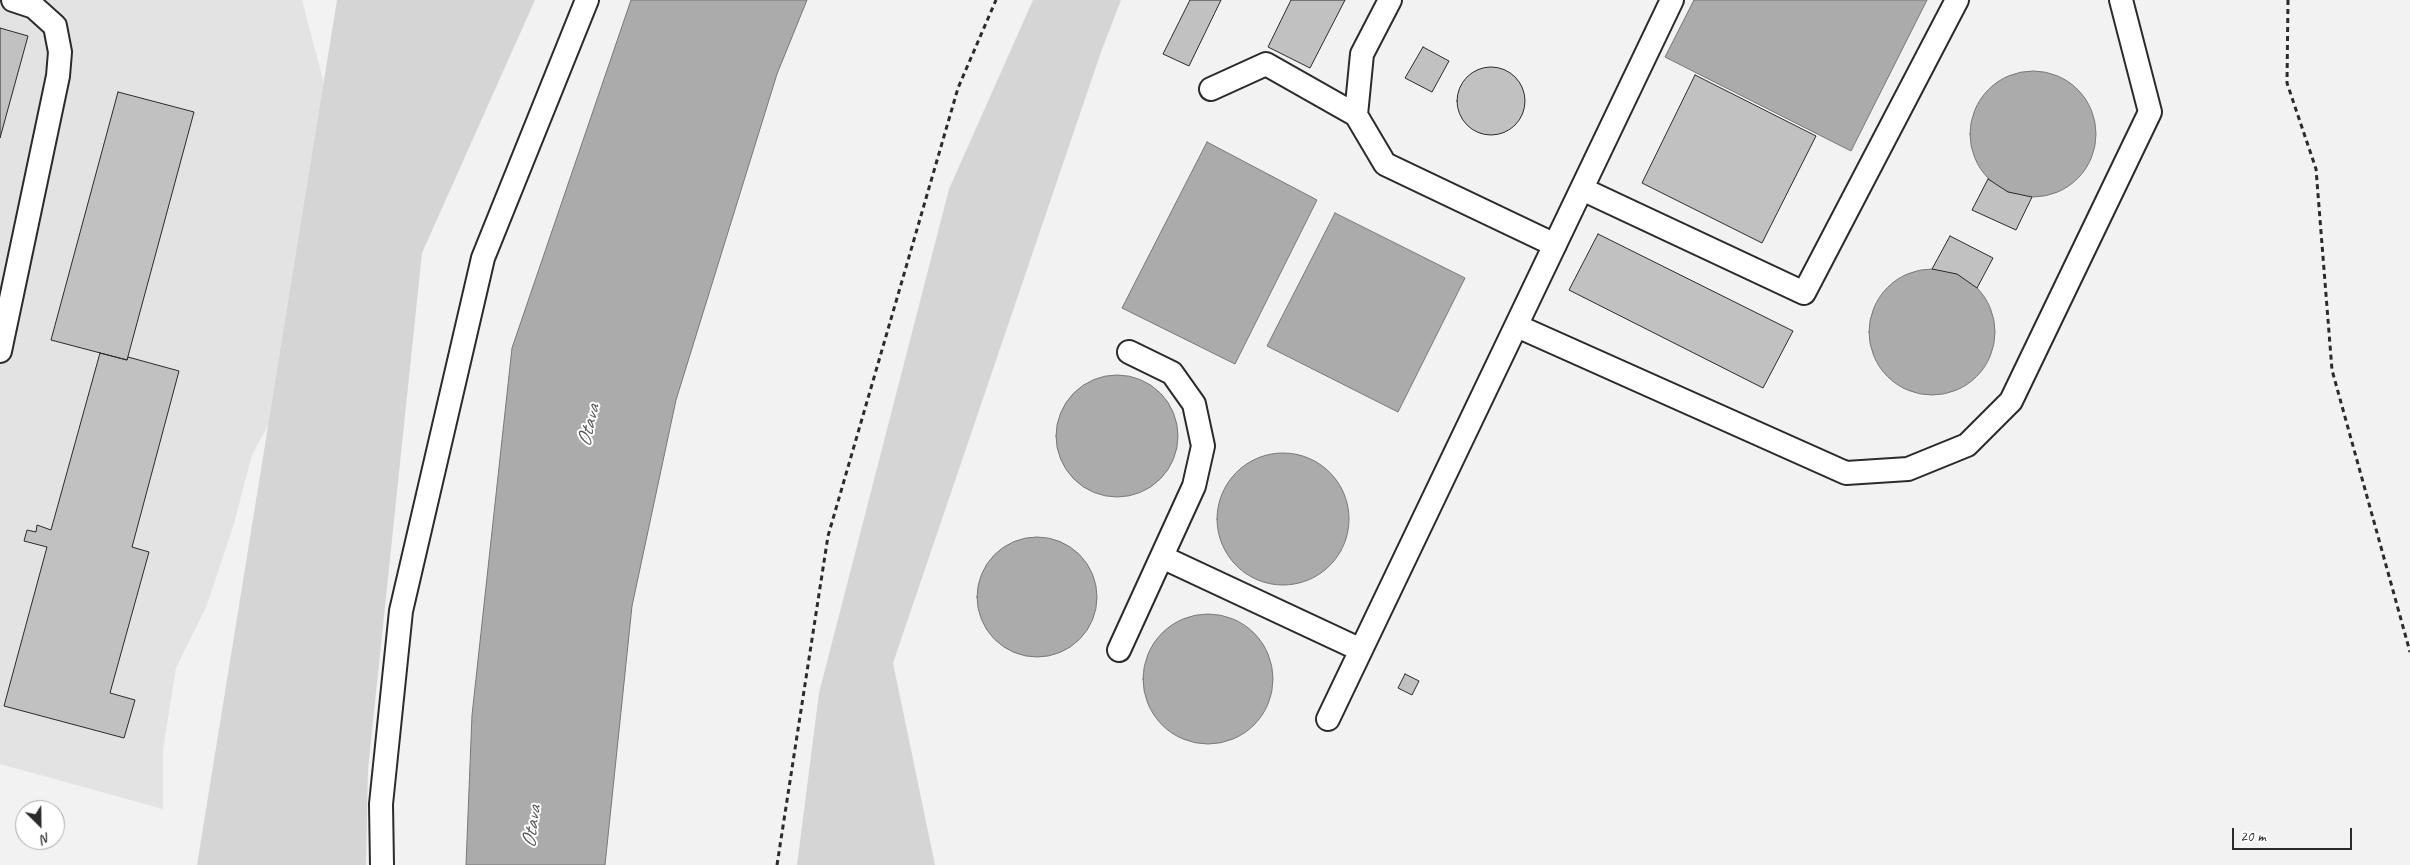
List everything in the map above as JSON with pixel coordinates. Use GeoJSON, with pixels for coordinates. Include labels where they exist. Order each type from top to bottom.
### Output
{"type":"FeatureCollection","features":[{"type":"Feature","properties":{"kind":"lane"},"geometry":{"type":"LineString","coordinates":[[0,351],[56,85],[60,52],[55,26],[34,7],[13,0]]}},
{"type":"Feature","properties":{"kind":"lane"},"geometry":{"type":"LineString","coordinates":[[382,865],[381,804],[401,611],[483,258],[587,0]]}},
{"type":"Feature","properties":{"kind":"lane"},"geometry":{"type":"LineString","coordinates":[[1356,115],[1362,54],[1390,0]]}},
{"type":"Feature","properties":{"kind":"lane"},"geometry":{"type":"LineString","coordinates":[[1328,719],[1672,0]]}},
{"type":"Feature","properties":{"kind":"lane"},"geometry":{"type":"LineString","coordinates":[[1582,189],[1804,293],[1957,0]]}},
{"type":"Feature","properties":{"kind":"lane"},"geometry":{"type":"LineString","coordinates":[[1517,326],[1846,473],[1908,469],[1967,445],[2011,401],[2150,112],[2121,0]]}},
{"type":"Feature","properties":{"kind":"lane"},"geometry":{"type":"LineString","coordinates":[[1211,89],[1266,64],[1356,115],[1385,164],[1555,244]]}},
{"type":"Feature","properties":{"kind":"lane"},"geometry":{"type":"LineString","coordinates":[[1119,650],[1194,486],[1203,446],[1194,404],[1172,373],[1129,352]]}},
{"type":"Feature","properties":{"kind":"lane"},"geometry":{"type":"LineString","coordinates":[[1162,557],[1362,650]]}},
{"type":"Feature","properties":{"kind":"path"},"geometry":{"type":"LineString","coordinates":[[777,865],[828,536],[958,88],[996,0]]}},
{"type":"Feature","properties":{"kind":"path"},"geometry":{"type":"LineString","coordinates":[[2288,0],[2287,83],[2316,169],[2332,370],[2410,652]]}},
{"type":"Feature","properties":{"kind":"shaded area"},"geometry":{"type":"Polygon","coordinates":[[[0,0],[302,0],[324,84],[282,399],[252,455],[233,527],[207,605],[176,668],[163,750],[163,809],[0,764],[0,0]]]}},
{"type":"Feature","properties":{"kind":"shaded area"},"geometry":{"type":"Polygon","coordinates":[[[337,0],[535,0],[422,253],[368,769],[366,865],[197,865],[337,0]]]}},
{"type":"Feature","properties":{"kind":"shaded area"},"geometry":{"type":"Polygon","coordinates":[[[1033,0],[1121,0],[1101,52],[893,663],[935,865],[797,865],[819,693],[949,189],[1033,0]]]}},
{"type":"Feature","properties":{"kind":"water","name":"Otava"},"geometry":{"type":"Polygon","coordinates":[[[631,0],[807,0],[777,74],[676,400],[632,606],[605,865],[466,865],[472,715],[512,348],[631,0]]]}},
{"type":"Feature","properties":{"kind":"water"},"geometry":{"type":"Polygon","coordinates":[[[1694,0],[1927,0],[1851,151],[1665,57],[1694,0]]]}},
{"type":"Feature","properties":{"kind":"water"},"geometry":{"type":"Polygon","coordinates":[[[2033,71],[2057,76],[2077,90],[2091,110],[2096,134],[2091,158],[2077,178],[2057,192],[2033,197],[2009,192],[1989,178],[1975,158],[1970,134],[1975,110],[1989,90],[2009,76],[2033,71]]]}},
{"type":"Feature","properties":{"kind":"water"},"geometry":{"type":"Polygon","coordinates":[[[1207,142],[1317,200],[1235,364],[1122,308],[1207,142]]]}},
{"type":"Feature","properties":{"kind":"water"},"geometry":{"type":"Polygon","coordinates":[[[1335,213],[1465,278],[1398,412],[1267,346],[1335,213]]]}},
{"type":"Feature","properties":{"kind":"water"},"geometry":{"type":"Polygon","coordinates":[[[1932,269],[1956,274],[1976,288],[1990,308],[1995,332],[1990,356],[1976,376],[1956,390],[1932,395],[1908,390],[1888,376],[1874,356],[1869,332],[1874,308],[1888,288],[1908,274],[1932,269]]]}},
{"type":"Feature","properties":{"kind":"water"},"geometry":{"type":"Polygon","coordinates":[[[1117,375],[1129,376],[1140,380],[1151,385],[1160,393],[1168,402],[1173,413],[1177,424],[1177,448],[1173,459],[1168,470],[1160,479],[1151,487],[1140,492],[1129,496],[1117,497],[1105,496],[1094,492],[1083,487],[1074,479],[1066,470],[1061,459],[1057,448],[1056,436],[1057,424],[1061,413],[1066,402],[1074,393],[1083,385],[1094,380],[1105,376],[1117,375]]]}},
{"type":"Feature","properties":{"kind":"water"},"geometry":{"type":"Polygon","coordinates":[[[1283,453],[1296,454],[1308,458],[1330,472],[1344,494],[1348,506],[1348,532],[1344,544],[1330,566],[1308,580],[1296,584],[1283,585],[1270,584],[1258,580],[1236,566],[1222,544],[1218,532],[1217,519],[1218,506],[1222,494],[1236,472],[1258,458],[1270,454],[1283,453]]]}},
{"type":"Feature","properties":{"kind":"water"},"geometry":{"type":"Polygon","coordinates":[[[1037,537],[1060,541],[1080,554],[1093,574],[1097,597],[1093,620],[1080,640],[1060,653],[1037,657],[1014,653],[994,640],[981,620],[977,597],[981,574],[994,554],[1014,541],[1037,537]]]}},
{"type":"Feature","properties":{"kind":"water"},"geometry":{"type":"Polygon","coordinates":[[[1208,614],[1233,619],[1254,633],[1268,654],[1273,679],[1268,704],[1254,725],[1233,739],[1208,744],[1183,739],[1162,725],[1148,704],[1143,679],[1148,654],[1162,633],[1183,619],[1208,614]]]}},
{"type":"Feature","properties":{"kind":"building"},"geometry":{"type":"Polygon","coordinates":[[[1190,0],[1221,0],[1189,66],[1163,54],[1190,0]]]}},
{"type":"Feature","properties":{"kind":"building"},"geometry":{"type":"Polygon","coordinates":[[[1291,0],[1345,0],[1310,68],[1268,47],[1291,0]]]}},
{"type":"Feature","properties":{"kind":"building"},"geometry":{"type":"Polygon","coordinates":[[[0,28],[28,36],[0,138],[0,28]]]}},
{"type":"Feature","properties":{"kind":"building"},"geometry":{"type":"Polygon","coordinates":[[[1423,47],[1449,61],[1432,92],[1405,78],[1423,47]]]}},
{"type":"Feature","properties":{"kind":"building"},"geometry":{"type":"Polygon","coordinates":[[[1491,67],[1504,70],[1515,77],[1522,88],[1525,101],[1522,114],[1515,125],[1504,132],[1491,135],[1478,132],[1467,125],[1460,114],[1457,101],[1460,88],[1467,77],[1478,70],[1491,67]]]}},
{"type":"Feature","properties":{"kind":"building"},"geometry":{"type":"Polygon","coordinates":[[[1695,75],[1816,136],[1762,243],[1642,183],[1695,75]]]}},
{"type":"Feature","properties":{"kind":"building"},"geometry":{"type":"Polygon","coordinates":[[[118,92],[194,112],[127,360],[51,340],[118,92]]]}},
{"type":"Feature","properties":{"kind":"building"},"geometry":{"type":"Polygon","coordinates":[[[1988,179],[2008,192],[2032,197],[2016,230],[1972,210],[1988,179]]]}},
{"type":"Feature","properties":{"kind":"building"},"geometry":{"type":"Polygon","coordinates":[[[1598,234],[1793,331],[1763,388],[1569,290],[1598,234]]]}},
{"type":"Feature","properties":{"kind":"building"},"geometry":{"type":"Polygon","coordinates":[[[1950,236],[1993,258],[1977,288],[1957,274],[1932,269],[1950,236]]]}},
{"type":"Feature","properties":{"kind":"building"},"geometry":{"type":"Polygon","coordinates":[[[100,353],[127,360],[128,357],[179,371],[132,547],[149,552],[110,693],[135,700],[124,738],[4,706],[47,547],[24,541],[27,530],[36,532],[37,525],[51,530],[100,353]]]}},
{"type":"Feature","properties":{"kind":"building"},"geometry":{"type":"Polygon","coordinates":[[[1405,674],[1419,681],[1412,695],[1398,688],[1405,674]]]}}]}
